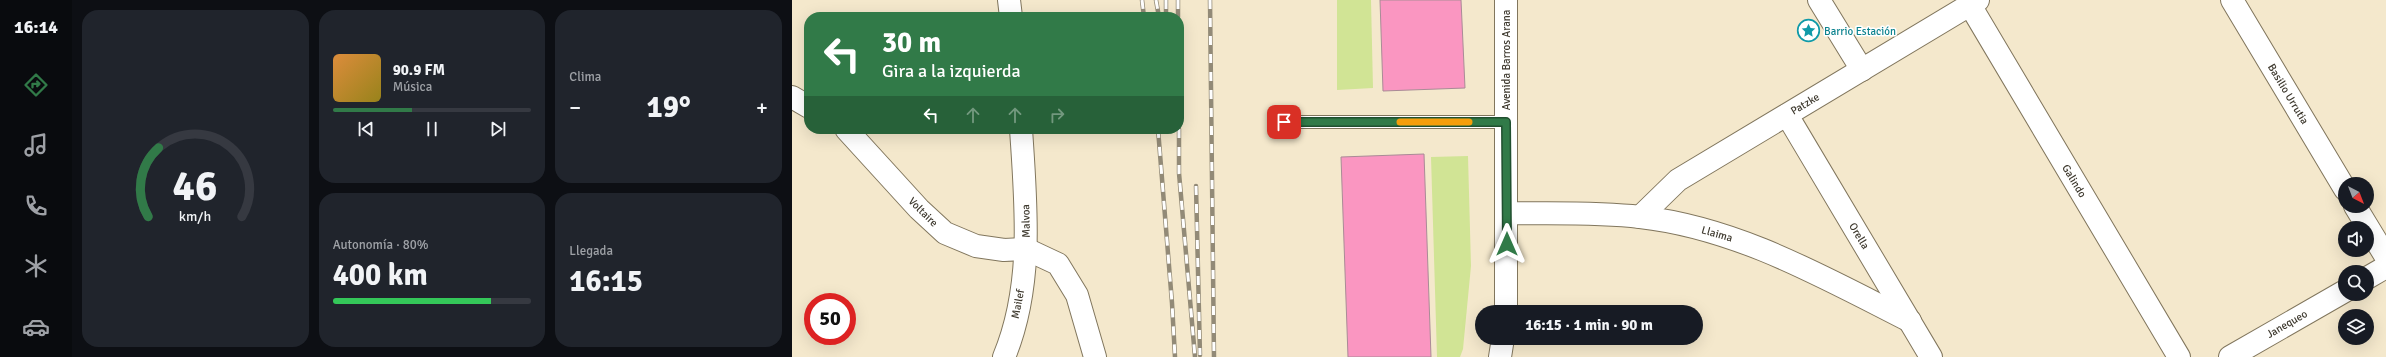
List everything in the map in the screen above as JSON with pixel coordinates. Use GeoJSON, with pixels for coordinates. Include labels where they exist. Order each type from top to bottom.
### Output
{"type":"FeatureCollection","features":[{"type":"Feature","properties":{"kind":"street"},"geometry":{"type":"LineString","coordinates":[[1009,0],[1010,12]]}},
{"type":"Feature","properties":{"kind":"street","name":"Avenida Barros Arana"},"geometry":{"type":"LineString","coordinates":[[1506,0],[1506,305]]}},
{"type":"Feature","properties":{"kind":"street"},"geometry":{"type":"LineString","coordinates":[[1820,0],[1862,70]]}},
{"type":"Feature","properties":{"kind":"street","name":"Basilio Urrutia"},"geometry":{"type":"LineString","coordinates":[[2232,0],[2338,177]]}},
{"type":"Feature","properties":{"kind":"street","name":"Patzke"},"geometry":{"type":"LineString","coordinates":[[1640,217],[1678,180],[1974,2]]}},
{"type":"Feature","properties":{"kind":"street","name":"Galindo"},"geometry":{"type":"LineString","coordinates":[[1974,2],[2178,357]]}},
{"type":"Feature","properties":{"kind":"street"},"geometry":{"type":"LineString","coordinates":[[792,97],[804,104]]}},
{"type":"Feature","properties":{"kind":"street","name":"Orella"},"geometry":{"type":"LineString","coordinates":[[1787,115],[1931,357]]}},
{"type":"Feature","properties":{"kind":"street","name":"Voltaire"},"geometry":{"type":"LineString","coordinates":[[851,134],[919,209],[945,233],[976,246],[1004,250],[1026,250]]}},
{"type":"Feature","properties":{"kind":"street","name":"Malvoa"},"geometry":{"type":"LineString","coordinates":[[1021,134],[1027,219],[1026,250],[1058,264],[1077,295],[1095,357]]}},
{"type":"Feature","properties":{"kind":"street","name":"Llaima"},"geometry":{"type":"LineString","coordinates":[[1507,213],[1640,217],[1718,233],[1788,259],[1910,321]]}},
{"type":"Feature","properties":{"kind":"street"},"geometry":{"type":"LineString","coordinates":[[2359,213],[2386,257]]}},
{"type":"Feature","properties":{"kind":"street","name":"Mailef"},"geometry":{"type":"LineString","coordinates":[[1004,357],[1011,339],[1016,317],[1026,250]]}},
{"type":"Feature","properties":{"kind":"street"},"geometry":{"type":"LineString","coordinates":[[2374,274],[2386,267]]}},
{"type":"Feature","properties":{"kind":"street","name":"Janequeo"},"geometry":{"type":"LineString","coordinates":[[2230,357],[2338,295]]}},
{"type":"Feature","properties":{"kind":"street"},"geometry":{"type":"LineString","coordinates":[[1500,357],[1502,345]]}},
{"type":"Feature","properties":{"kind":"lane"},"geometry":{"type":"LineString","coordinates":[[1284,122],[1506,122]]}},
{"type":"Feature","properties":{"kind":"green space"},"geometry":{"type":"Polygon","coordinates":[[[1337,0],[1371,0],[1373,88],[1337,90],[1337,0]]]}},
{"type":"Feature","properties":{"kind":"green space"},"geometry":{"type":"Polygon","coordinates":[[[1468,156],[1471,266],[1463,349],[1460,357],[1437,357],[1431,157],[1468,156]]]}},
{"type":"Feature","properties":{"kind":"building"},"geometry":{"type":"Polygon","coordinates":[[[1380,0],[1461,0],[1465,88],[1383,91],[1380,0]]]}},
{"type":"Feature","properties":{"kind":"building"},"geometry":{"type":"Polygon","coordinates":[[[1424,154],[1431,357],[1348,357],[1341,157],[1424,154]]]}},
{"type":"Feature","properties":{"kind":"railway"},"geometry":{"type":"LineString","coordinates":[[1142,0],[1143,12]]}},
{"type":"Feature","properties":{"kind":"railway"},"geometry":{"type":"LineString","coordinates":[[1156,0],[1158,12]]}},
{"type":"Feature","properties":{"kind":"railway"},"geometry":{"type":"LineString","coordinates":[[1166,0],[1166,12]]}},
{"type":"Feature","properties":{"kind":"railway"},"geometry":{"type":"LineString","coordinates":[[1178,0],[1178,12]]}},
{"type":"Feature","properties":{"kind":"railway"},"geometry":{"type":"LineString","coordinates":[[1210,0],[1214,357]]}},
{"type":"Feature","properties":{"kind":"railway"},"geometry":{"type":"LineString","coordinates":[[1158,134],[1175,357]]}},
{"type":"Feature","properties":{"kind":"railway"},"geometry":{"type":"LineString","coordinates":[[1179,134],[1179,173],[1195,357]]}},
{"type":"Feature","properties":{"kind":"railway"},"geometry":{"type":"LineString","coordinates":[[1196,186],[1200,355]]}},
{"type":"Feature","properties":{"kind":"slow traffic"},"geometry":{"type":"LineString","coordinates":[[1400,122],[1469,122]]}},
{"type":"Feature","properties":{"kind":"place","name":"Barrio Estación"},"geometry":{"type":"Point","coordinates":[1808,31]}},
{"type":"Feature","properties":{"kind":"route"},"geometry":{"type":"LineString","coordinates":[[1284,122],[1506,122],[1507,244]]}}]}
